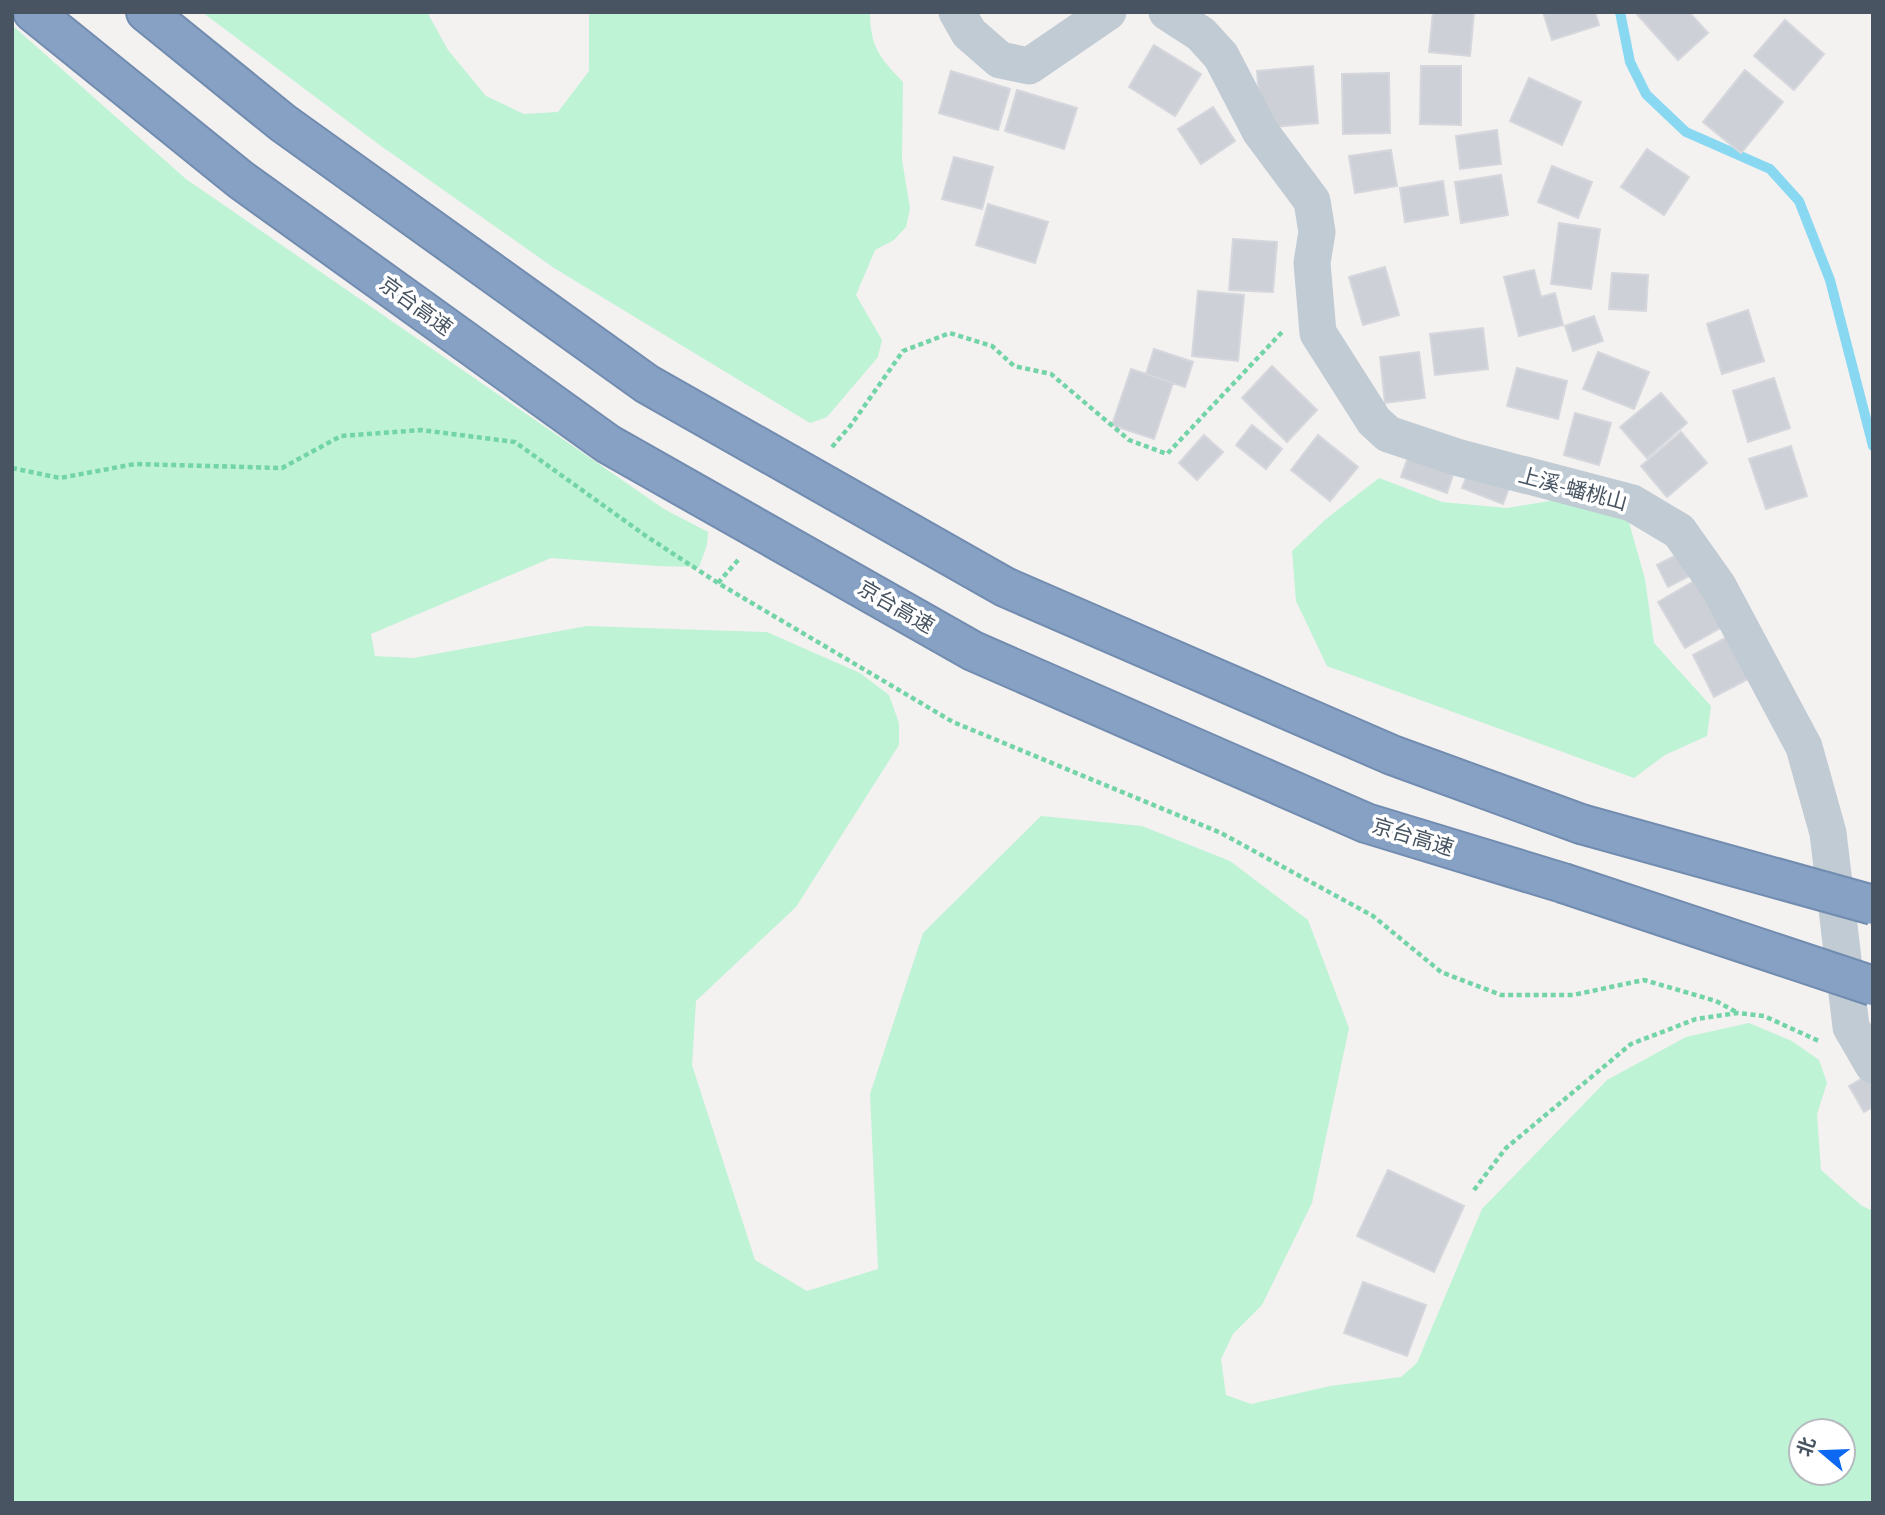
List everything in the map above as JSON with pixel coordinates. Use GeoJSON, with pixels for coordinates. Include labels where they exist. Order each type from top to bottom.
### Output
{"type":"FeatureCollection","features":[{"type":"Feature","properties":{"kind":"highway","name":"京台高速"},"geometry":{"type":"LineString","coordinates":[[33,12],[241,180],[608,444],[973,651],[1366,823],[1563,883],[1873,986]]}},
{"type":"Feature","properties":{"kind":"highway"},"geometry":{"type":"LineString","coordinates":[[146,12],[283,123],[647,384],[1005,587],[1392,755],[1581,824],[1835,897],[1873,903]]}},
{"type":"Feature","properties":{"kind":"street"},"geometry":{"type":"LineString","coordinates":[[957,12],[969,33],[1000,60],[1029,66],[1108,12]]}},
{"type":"Feature","properties":{"kind":"street","name":"上溪-蟠桃山"},"geometry":{"type":"LineString","coordinates":[[1167,12],[1202,34],[1221,56],[1260,131],[1312,201],[1317,232],[1312,263],[1318,333],[1374,421],[1388,434],[1460,458],[1632,503],[1679,531],[1718,586],[1804,747],[1828,833],[1851,1027],[1873,1065]]}},
{"type":"Feature","properties":{"kind":"path"},"geometry":{"type":"LineString","coordinates":[[824,457],[851,425],[902,351],[950,333],[992,346],[1014,366],[1051,374],[1129,440],[1167,454],[1315,297]]}},
{"type":"Feature","properties":{"kind":"path"},"geometry":{"type":"LineString","coordinates":[[12,468],[60,478],[135,464],[282,468],[341,436],[421,430],[515,442],[646,536],[719,583],[953,722],[1221,833],[1373,916],[1441,972],[1501,995],[1573,995],[1644,980],[1716,1001],[1738,1013]]}},
{"type":"Feature","properties":{"kind":"path"},"geometry":{"type":"LineString","coordinates":[[719,583],[745,551]]}},
{"type":"Feature","properties":{"kind":"path"},"geometry":{"type":"LineString","coordinates":[[1474,1190],[1506,1148],[1631,1044],[1696,1019],[1738,1013],[1764,1016],[1824,1044]]}},
{"type":"Feature","properties":{"kind":"green space"},"geometry":{"type":"Polygon","coordinates":[[[202,12],[427,12],[448,50],[486,96],[524,114],[558,112],[589,71],[589,12],[870,12],[874,43],[888,66],[903,82],[902,160],[910,208],[906,227],[894,240],[875,250],[856,295],[882,340],[878,357],[827,417],[810,423],[554,268],[381,146],[202,12]]]}},
{"type":"Feature","properties":{"kind":"green space"},"geometry":{"type":"Polygon","coordinates":[[[12,25],[186,179],[664,509],[708,532],[707,545],[699,567],[551,558],[371,634],[375,656],[413,658],[587,626],[767,632],[860,673],[889,695],[899,723],[899,745],[796,907],[696,1001],[692,1065],[755,1260],[807,1291],[878,1269],[870,1094],[923,933],[1041,816],[1142,826],[1230,861],[1308,920],[1349,1028],[1312,1203],[1262,1305],[1233,1334],[1221,1359],[1226,1395],[1251,1404],[1330,1386],[1401,1377],[1417,1363],[1482,1209],[1607,1080],[1686,1037],[1749,1023],[1792,1041],[1819,1060],[1827,1083],[1817,1114],[1821,1170],[1862,1206],[1873,1211],[1873,1503],[12,1503],[12,25]]]}},
{"type":"Feature","properties":{"kind":"green space"},"geometry":{"type":"Polygon","coordinates":[[[1379,478],[1442,502],[1507,508],[1573,497],[1628,519],[1645,579],[1654,643],[1711,706],[1707,736],[1665,755],[1634,778],[1327,666],[1296,601],[1292,551],[1326,519],[1379,478]]]}},
{"type":"Feature","properties":{"kind":"building"},"geometry":{"type":"Polygon","coordinates":[[[1433,12],[1474,12],[1470,56],[1429,52],[1433,12]]]}},
{"type":"Feature","properties":{"kind":"building"},"geometry":{"type":"Polygon","coordinates":[[[1543,12],[1595,12],[1599,25],[1552,40],[1543,12]]]}},
{"type":"Feature","properties":{"kind":"building"},"geometry":{"type":"Polygon","coordinates":[[[1635,12],[1689,12],[1708,33],[1678,60],[1635,12]]]}},
{"type":"Feature","properties":{"kind":"building"},"geometry":{"type":"Polygon","coordinates":[[[1785,20],[1824,54],[1794,90],[1754,56],[1785,20]]]}},
{"type":"Feature","properties":{"kind":"building"},"geometry":{"type":"Polygon","coordinates":[[[1154,45],[1201,74],[1175,116],[1129,87],[1154,45]]]}},
{"type":"Feature","properties":{"kind":"building"},"geometry":{"type":"Polygon","coordinates":[[[1313,66],[1318,123],[1262,128],[1257,71],[1313,66]]]}},
{"type":"Feature","properties":{"kind":"building"},"geometry":{"type":"Polygon","coordinates":[[[1421,66],[1461,66],[1461,125],[1420,124],[1421,66]]]}},
{"type":"Feature","properties":{"kind":"building"},"geometry":{"type":"Polygon","coordinates":[[[1745,70],[1783,102],[1741,153],[1703,122],[1745,70]]]}},
{"type":"Feature","properties":{"kind":"building"},"geometry":{"type":"Polygon","coordinates":[[[951,71],[1010,89],[998,130],[939,113],[951,71]]]}},
{"type":"Feature","properties":{"kind":"building"},"geometry":{"type":"Polygon","coordinates":[[[1389,73],[1390,133],[1343,134],[1342,74],[1389,73]]]}},
{"type":"Feature","properties":{"kind":"building"},"geometry":{"type":"Polygon","coordinates":[[[1529,78],[1581,102],[1562,145],[1510,121],[1529,78]]]}},
{"type":"Feature","properties":{"kind":"building"},"geometry":{"type":"Polygon","coordinates":[[[1017,90],[1077,108],[1064,149],[1005,131],[1017,90]]]}},
{"type":"Feature","properties":{"kind":"building"},"geometry":{"type":"Polygon","coordinates":[[[1213,107],[1235,141],[1201,164],[1178,129],[1213,107]]]}},
{"type":"Feature","properties":{"kind":"building"},"geometry":{"type":"Polygon","coordinates":[[[1497,130],[1501,164],[1460,169],[1456,136],[1497,130]]]}},
{"type":"Feature","properties":{"kind":"building"},"geometry":{"type":"Polygon","coordinates":[[[1647,149],[1689,177],[1664,215],[1621,187],[1647,149]]]}},
{"type":"Feature","properties":{"kind":"building"},"geometry":{"type":"Polygon","coordinates":[[[1391,150],[1397,186],[1355,193],[1349,156],[1391,150]]]}},
{"type":"Feature","properties":{"kind":"building"},"geometry":{"type":"Polygon","coordinates":[[[954,157],[993,167],[982,209],[942,199],[954,157]]]}},
{"type":"Feature","properties":{"kind":"building"},"geometry":{"type":"Polygon","coordinates":[[[1552,166],[1592,182],[1578,218],[1538,202],[1552,166]]]}},
{"type":"Feature","properties":{"kind":"building"},"geometry":{"type":"Polygon","coordinates":[[[1501,175],[1508,215],[1461,223],[1455,182],[1501,175]]]}},
{"type":"Feature","properties":{"kind":"building"},"geometry":{"type":"Polygon","coordinates":[[[1443,181],[1448,215],[1405,222],[1400,188],[1443,181]]]}},
{"type":"Feature","properties":{"kind":"building"},"geometry":{"type":"Polygon","coordinates":[[[988,204],[1048,222],[1035,263],[976,245],[988,204]]]}},
{"type":"Feature","properties":{"kind":"building"},"geometry":{"type":"Polygon","coordinates":[[[1559,223],[1600,229],[1591,289],[1551,284],[1559,223]]]}},
{"type":"Feature","properties":{"kind":"building"},"geometry":{"type":"Polygon","coordinates":[[[1233,239],[1277,242],[1273,292],[1229,290],[1233,239]]]}},
{"type":"Feature","properties":{"kind":"building"},"geometry":{"type":"Polygon","coordinates":[[[1385,267],[1399,315],[1363,325],[1349,277],[1385,267]]]}},
{"type":"Feature","properties":{"kind":"building"},"geometry":{"type":"Polygon","coordinates":[[[1534,270],[1541,297],[1555,293],[1563,325],[1519,336],[1504,277],[1534,270]]]}},
{"type":"Feature","properties":{"kind":"building"},"geometry":{"type":"Polygon","coordinates":[[[1612,273],[1648,275],[1646,311],[1609,309],[1612,273]]]}},
{"type":"Feature","properties":{"kind":"building"},"geometry":{"type":"Polygon","coordinates":[[[1198,291],[1244,295],[1238,361],[1192,356],[1198,291]]]}},
{"type":"Feature","properties":{"kind":"building"},"geometry":{"type":"Polygon","coordinates":[[[1748,310],[1764,361],[1722,374],[1707,324],[1748,310]]]}},
{"type":"Feature","properties":{"kind":"building"},"geometry":{"type":"Polygon","coordinates":[[[1594,316],[1603,341],[1573,351],[1565,326],[1594,316]]]}},
{"type":"Feature","properties":{"kind":"building"},"geometry":{"type":"Polygon","coordinates":[[[1483,328],[1488,369],[1435,375],[1430,334],[1483,328]]]}},
{"type":"Feature","properties":{"kind":"building"},"geometry":{"type":"Polygon","coordinates":[[[1154,349],[1193,362],[1185,387],[1146,374],[1154,349]]]}},
{"type":"Feature","properties":{"kind":"building"},"geometry":{"type":"Polygon","coordinates":[[[1419,352],[1425,398],[1385,403],[1380,357],[1419,352]]]}},
{"type":"Feature","properties":{"kind":"building"},"geometry":{"type":"Polygon","coordinates":[[[1598,352],[1649,372],[1634,409],[1583,389],[1598,352]]]}},
{"type":"Feature","properties":{"kind":"building"},"geometry":{"type":"Polygon","coordinates":[[[1272,366],[1317,410],[1287,442],[1242,398],[1272,366]]]}},
{"type":"Feature","properties":{"kind":"building"},"geometry":{"type":"Polygon","coordinates":[[[1517,368],[1567,381],[1558,419],[1507,406],[1517,368]]]}},
{"type":"Feature","properties":{"kind":"building"},"geometry":{"type":"Polygon","coordinates":[[[1131,369],[1173,383],[1154,439],[1112,425],[1131,369]]]}},
{"type":"Feature","properties":{"kind":"building"},"geometry":{"type":"Polygon","coordinates":[[[1774,378],[1790,428],[1748,442],[1733,391],[1774,378]]]}},
{"type":"Feature","properties":{"kind":"building"},"geometry":{"type":"Polygon","coordinates":[[[1661,393],[1687,423],[1647,458],[1620,427],[1661,393]]]}},
{"type":"Feature","properties":{"kind":"building"},"geometry":{"type":"Polygon","coordinates":[[[1575,413],[1611,423],[1599,465],[1564,455],[1575,413]]]}},
{"type":"Feature","properties":{"kind":"building"},"geometry":{"type":"Polygon","coordinates":[[[1252,425],[1282,449],[1266,469],[1236,445],[1252,425]]]}},
{"type":"Feature","properties":{"kind":"building"},"geometry":{"type":"Polygon","coordinates":[[[1681,432],[1707,463],[1667,497],[1641,466],[1681,432]]]}},
{"type":"Feature","properties":{"kind":"building"},"geometry":{"type":"Polygon","coordinates":[[[1204,435],[1223,452],[1197,480],[1179,463],[1204,435]]]}},
{"type":"Feature","properties":{"kind":"building"},"geometry":{"type":"Polygon","coordinates":[[[1318,435],[1358,467],[1330,501],[1291,470],[1318,435]]]}},
{"type":"Feature","properties":{"kind":"building"},"geometry":{"type":"Polygon","coordinates":[[[1412,446],[1457,463],[1447,493],[1401,477],[1412,446]]]}},
{"type":"Feature","properties":{"kind":"building"},"geometry":{"type":"Polygon","coordinates":[[[1791,446],[1807,496],[1766,509],[1749,459],[1791,446]]]}},
{"type":"Feature","properties":{"kind":"building"},"geometry":{"type":"Polygon","coordinates":[[[1471,465],[1512,480],[1503,504],[1462,488],[1471,465]]]}},
{"type":"Feature","properties":{"kind":"building"},"geometry":{"type":"Polygon","coordinates":[[[1688,549],[1699,571],[1668,587],[1657,565],[1688,549]]]}},
{"type":"Feature","properties":{"kind":"building"},"geometry":{"type":"Polygon","coordinates":[[[1696,580],[1722,627],[1685,648],[1658,602],[1696,580]]]}},
{"type":"Feature","properties":{"kind":"building"},"geometry":{"type":"Polygon","coordinates":[[[1729,636],[1750,678],[1714,697],[1693,655],[1729,636]]]}},
{"type":"Feature","properties":{"kind":"building"},"geometry":{"type":"Polygon","coordinates":[[[1866,1076],[1873,1087],[1873,1107],[1864,1112],[1849,1086],[1866,1076]]]}},
{"type":"Feature","properties":{"kind":"building"},"geometry":{"type":"Polygon","coordinates":[[[1388,1170],[1464,1206],[1434,1272],[1357,1236],[1388,1170]]]}},
{"type":"Feature","properties":{"kind":"building"},"geometry":{"type":"Polygon","coordinates":[[[1363,1282],[1426,1305],[1407,1356],[1344,1333],[1363,1282]]]}},
{"type":"Feature","properties":{"kind":"waterway"},"geometry":{"type":"LineString","coordinates":[[1620,12],[1630,62],[1646,94],[1686,132],[1770,169],[1799,201],[1830,280],[1873,446]]}}]}
